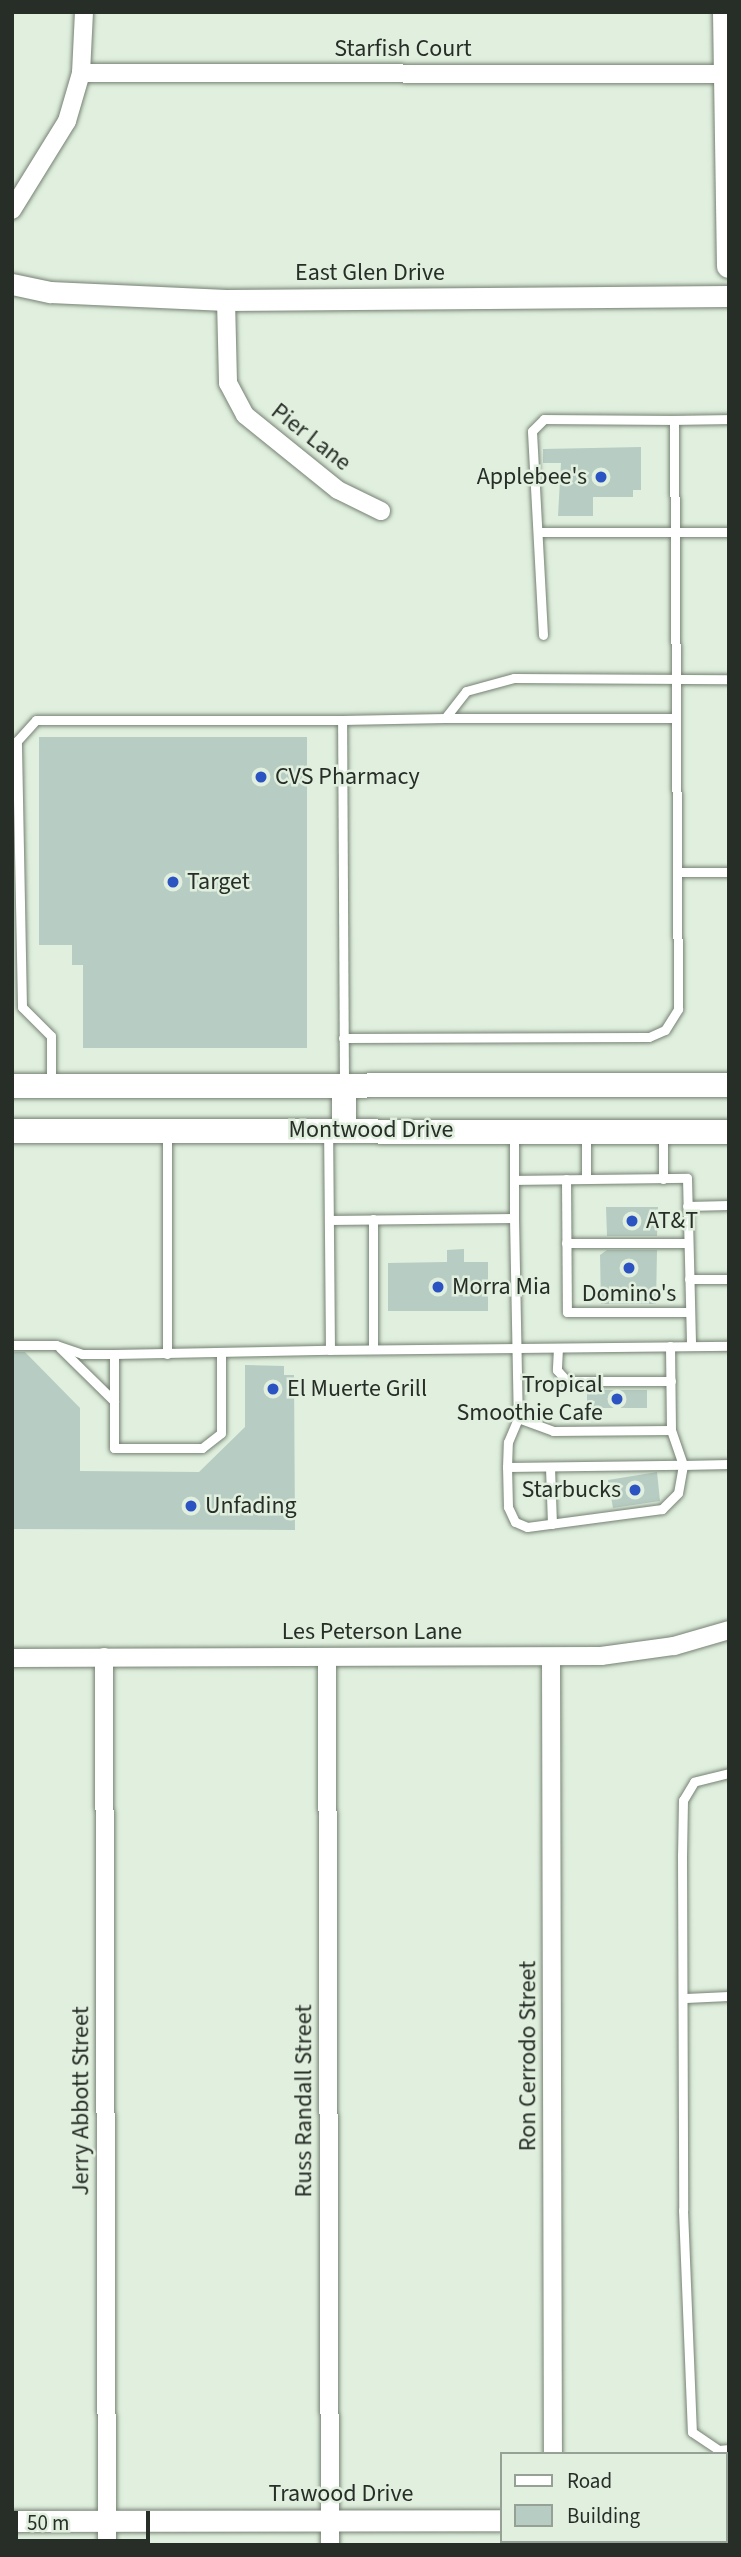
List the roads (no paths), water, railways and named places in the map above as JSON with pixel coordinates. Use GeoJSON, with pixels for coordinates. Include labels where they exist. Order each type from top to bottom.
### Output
{"type":"FeatureCollection","features":[{"type":"Feature","properties":{"kind":"main road"},"geometry":{"type":"LineString","coordinates":[[725,12],[729,266]]}},
{"type":"Feature","properties":{"kind":"main road","name":"Montwood Drive"},"geometry":{"type":"LineString","coordinates":[[12,1086],[729,1085]]}},
{"type":"Feature","properties":{"kind":"main road"},"geometry":{"type":"LineString","coordinates":[[336,1130],[344,1087]]}},
{"type":"Feature","properties":{"kind":"main road","name":"Montwood Drive"},"geometry":{"type":"LineString","coordinates":[[12,1130],[729,1132]]}},
{"type":"Feature","properties":{"kind":"street"},"geometry":{"type":"LineString","coordinates":[[12,210],[52,152],[81,73],[84,12]]}},
{"type":"Feature","properties":{"kind":"street","name":"Starfish Court"},"geometry":{"type":"LineString","coordinates":[[81,73],[726,74]]}},
{"type":"Feature","properties":{"kind":"street","name":"East Glen Drive"},"geometry":{"type":"LineString","coordinates":[[12,284],[102,296],[226,300],[729,296]]}},
{"type":"Feature","properties":{"kind":"street","name":"Pier Lane"},"geometry":{"type":"LineString","coordinates":[[226,300],[228,383],[246,415],[338,490],[381,511]]}},
{"type":"Feature","properties":{"kind":"street","name":"Les Peterson Lane"},"geometry":{"type":"LineString","coordinates":[[12,1658],[551,1657],[635,1653],[729,1630]]}},
{"type":"Feature","properties":{"kind":"street","name":"Jerry Abbott Street"},"geometry":{"type":"LineString","coordinates":[[104,1657],[107,2545]]}},
{"type":"Feature","properties":{"kind":"street","name":"Ron Cerrodo Street"},"geometry":{"type":"LineString","coordinates":[[551,1657],[554,2452]]}},
{"type":"Feature","properties":{"kind":"street","name":"Russ Randall Street"},"geometry":{"type":"LineString","coordinates":[[327,1658],[330,2545]]}},
{"type":"Feature","properties":{"kind":"street","name":"Trawood Drive"},"geometry":{"type":"LineString","coordinates":[[12,2521],[500,2520]]}},
{"type":"Feature","properties":{"kind":"lane"},"geometry":{"type":"LineString","coordinates":[[543,635],[541,532],[532,431],[544,419],[729,419]]}},
{"type":"Feature","properties":{"kind":"lane"},"geometry":{"type":"LineString","coordinates":[[344,1038],[649,1037],[665,1030],[678,1009],[674,420]]}},
{"type":"Feature","properties":{"kind":"lane"},"geometry":{"type":"LineString","coordinates":[[541,532],[729,532]]}},
{"type":"Feature","properties":{"kind":"lane"},"geometry":{"type":"LineString","coordinates":[[445,718],[466,691],[514,678],[729,679]]}},
{"type":"Feature","properties":{"kind":"lane"},"geometry":{"type":"LineString","coordinates":[[51,1086],[51,1036],[22,1007],[17,741],[36,720],[677,718]]}},
{"type":"Feature","properties":{"kind":"lane"},"geometry":{"type":"LineString","coordinates":[[342,720],[344,1087]]}},
{"type":"Feature","properties":{"kind":"lane"},"geometry":{"type":"LineString","coordinates":[[677,872],[729,872]]}},
{"type":"Feature","properties":{"kind":"lane"},"geometry":{"type":"LineString","coordinates":[[167,1130],[167,1354]]}},
{"type":"Feature","properties":{"kind":"lane"},"geometry":{"type":"LineString","coordinates":[[330,1350],[329,1220],[336,1130]]}},
{"type":"Feature","properties":{"kind":"lane"},"geometry":{"type":"LineString","coordinates":[[514,1131],[514,1348],[518,1418],[508,1442],[508,1507],[515,1522],[552,1524],[662,1509],[678,1493],[683,1465],[671,1430],[670,1346]]}},
{"type":"Feature","properties":{"kind":"lane"},"geometry":{"type":"LineString","coordinates":[[586,1131],[586,1179]]}},
{"type":"Feature","properties":{"kind":"lane"},"geometry":{"type":"LineString","coordinates":[[663,1131],[663,1179]]}},
{"type":"Feature","properties":{"kind":"lane"},"geometry":{"type":"LineString","coordinates":[[514,1180],[687,1178],[691,1346]]}},
{"type":"Feature","properties":{"kind":"lane"},"geometry":{"type":"LineString","coordinates":[[566,1179],[567,1312],[690,1312]]}},
{"type":"Feature","properties":{"kind":"lane"},"geometry":{"type":"LineString","coordinates":[[687,1206],[729,1205]]}},
{"type":"Feature","properties":{"kind":"lane"},"geometry":{"type":"LineString","coordinates":[[329,1220],[514,1218]]}},
{"type":"Feature","properties":{"kind":"lane"},"geometry":{"type":"LineString","coordinates":[[373,1219],[373,1349]]}},
{"type":"Feature","properties":{"kind":"lane"},"geometry":{"type":"LineString","coordinates":[[566,1244],[688,1244]]}},
{"type":"Feature","properties":{"kind":"lane"},"geometry":{"type":"LineString","coordinates":[[689,1279],[729,1279]]}},
{"type":"Feature","properties":{"kind":"lane"},"geometry":{"type":"LineString","coordinates":[[12,1345],[56,1345],[82,1354],[729,1346]]}},
{"type":"Feature","properties":{"kind":"lane"},"geometry":{"type":"LineString","coordinates":[[56,1345],[114,1401]]}},
{"type":"Feature","properties":{"kind":"lane"},"geometry":{"type":"LineString","coordinates":[[558,1348],[557,1370],[567,1381],[671,1381]]}},
{"type":"Feature","properties":{"kind":"lane"},"geometry":{"type":"LineString","coordinates":[[114,1354],[114,1448],[202,1448],[221,1433],[221,1353]]}},
{"type":"Feature","properties":{"kind":"lane"},"geometry":{"type":"LineString","coordinates":[[518,1418],[553,1430],[671,1430]]}},
{"type":"Feature","properties":{"kind":"lane"},"geometry":{"type":"LineString","coordinates":[[508,1467],[729,1464]]}},
{"type":"Feature","properties":{"kind":"lane"},"geometry":{"type":"LineString","coordinates":[[550,1467],[552,1524]]}},
{"type":"Feature","properties":{"kind":"lane"},"geometry":{"type":"LineString","coordinates":[[729,1773],[695,1782],[683,1800],[683,2210],[692,2432],[719,2450],[729,2449]]}},
{"type":"Feature","properties":{"kind":"lane"},"geometry":{"type":"LineString","coordinates":[[685,1998],[729,1996]]}},
{"type":"Feature","properties":{"kind":"place","name":"Applebee's"},"geometry":{"type":"Point","coordinates":[601,477]}},
{"type":"Feature","properties":{"kind":"place","name":"CVS Pharmacy"},"geometry":{"type":"Point","coordinates":[261,777]}},
{"type":"Feature","properties":{"kind":"place","name":"Target"},"geometry":{"type":"Point","coordinates":[173,882]}},
{"type":"Feature","properties":{"kind":"place","name":"AT&T"},"geometry":{"type":"Point","coordinates":[632,1221]}},
{"type":"Feature","properties":{"kind":"place","name":"Domino's"},"geometry":{"type":"Point","coordinates":[629,1268]}},
{"type":"Feature","properties":{"kind":"place","name":"Morra Mia"},"geometry":{"type":"Point","coordinates":[438,1287]}},
{"type":"Feature","properties":{"kind":"place","name":"El Muerte Grill"},"geometry":{"type":"Point","coordinates":[273,1389]}},
{"type":"Feature","properties":{"kind":"place","name":"Tropical Smoothie Cafe"},"geometry":{"type":"Point","coordinates":[617,1399]}},
{"type":"Feature","properties":{"kind":"place","name":"Starbucks"},"geometry":{"type":"Point","coordinates":[635,1490]}},
{"type":"Feature","properties":{"kind":"place","name":"Unfading"},"geometry":{"type":"Point","coordinates":[191,1506]}}]}
